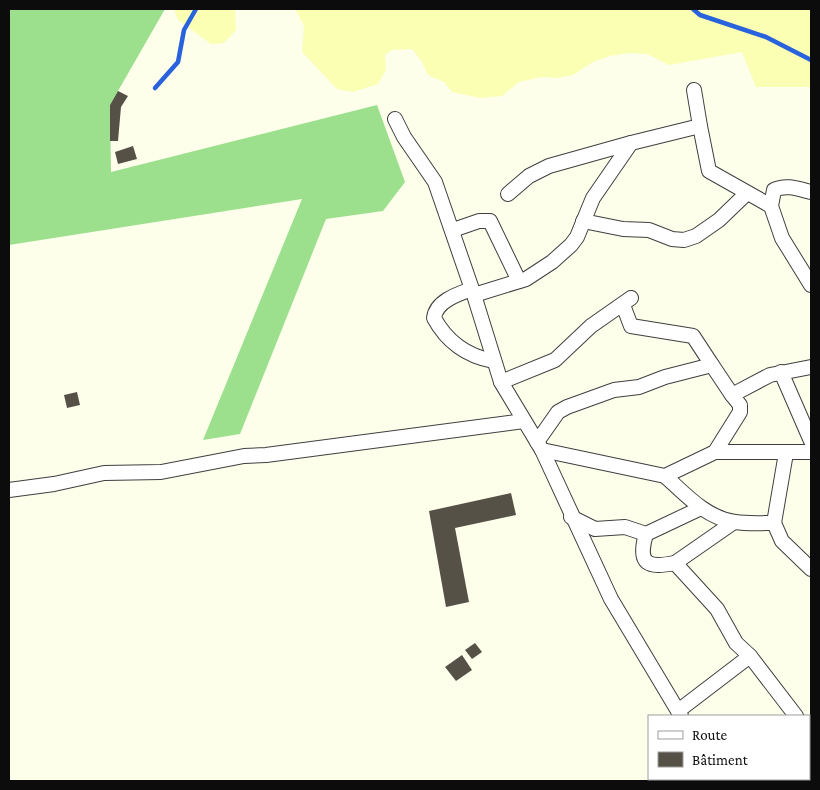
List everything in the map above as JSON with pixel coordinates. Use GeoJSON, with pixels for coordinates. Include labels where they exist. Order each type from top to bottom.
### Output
{"type":"FeatureCollection","features":[{"type":"Feature","properties":{"kind":"street"},"geometry":{"type":"LineString","coordinates":[[694,90],[709,171],[746,194],[771,206]]}},
{"type":"Feature","properties":{"kind":"street"},"geometry":{"type":"LineString","coordinates":[[395,119],[404,137],[435,182],[453,230],[501,382],[539,446],[611,600],[679,714],[750,656]]}},
{"type":"Feature","properties":{"kind":"street"},"geometry":{"type":"LineString","coordinates":[[508,194],[529,176],[549,166],[700,126]]}},
{"type":"Feature","properties":{"kind":"street"},"geometry":{"type":"LineString","coordinates":[[493,361],[478,358],[457,346],[445,334],[434,318],[435,311],[443,303],[473,292],[526,279],[552,262],[577,238],[593,198],[631,143]]}},
{"type":"Feature","properties":{"kind":"street"},"geometry":{"type":"LineString","coordinates":[[811,192],[790,187],[778,188],[774,190],[771,206],[782,238],[811,285]]}},
{"type":"Feature","properties":{"kind":"street"},"geometry":{"type":"LineString","coordinates":[[584,221],[623,229],[643,229],[672,239],[684,240],[696,236],[719,220],[746,194]]}},
{"type":"Feature","properties":{"kind":"street"},"geometry":{"type":"LineString","coordinates":[[453,230],[480,221],[490,221],[519,281]]}},
{"type":"Feature","properties":{"kind":"street"},"geometry":{"type":"LineString","coordinates":[[501,382],[555,360],[591,326],[627,301],[632,326],[693,336],[740,405],[740,412],[715,452]]}},
{"type":"Feature","properties":{"kind":"street"},"geometry":{"type":"LineString","coordinates":[[539,446],[558,412],[567,407],[614,390],[639,387],[653,381],[712,365]]}},
{"type":"Feature","properties":{"kind":"street"},"geometry":{"type":"LineString","coordinates":[[732,395],[781,372],[811,367]]}},
{"type":"Feature","properties":{"kind":"street"},"geometry":{"type":"LineString","coordinates":[[781,372],[811,441]]}},
{"type":"Feature","properties":{"kind":"street"},"geometry":{"type":"LineString","coordinates":[[9,490],[54,484],[104,473],[161,472],[244,456],[276,454],[524,421]]}},
{"type":"Feature","properties":{"kind":"street"},"geometry":{"type":"LineString","coordinates":[[539,446],[665,476],[701,508],[734,522],[774,523]]}},
{"type":"Feature","properties":{"kind":"street"},"geometry":{"type":"LineString","coordinates":[[665,476],[715,452],[786,454],[811,452]]}},
{"type":"Feature","properties":{"kind":"street"},"geometry":{"type":"LineString","coordinates":[[786,454],[774,523],[782,541],[811,569]]}},
{"type":"Feature","properties":{"kind":"street"},"geometry":{"type":"LineString","coordinates":[[571,517],[595,528],[625,527],[646,534],[701,508]]}},
{"type":"Feature","properties":{"kind":"street"},"geometry":{"type":"LineString","coordinates":[[646,534],[643,553],[649,564],[656,567],[675,563],[734,522]]}},
{"type":"Feature","properties":{"kind":"street"},"geometry":{"type":"LineString","coordinates":[[675,563],[717,609],[736,643],[750,656],[795,715]]}},
{"type":"Feature","properties":{"kind":"shaded area"},"geometry":{"type":"Polygon","coordinates":[[[12,9],[165,9],[110,105],[111,172],[377,105],[405,182],[383,211],[326,219],[240,434],[203,440],[302,199],[9,245],[9,11],[12,9]]]}},
{"type":"Feature","properties":{"kind":"sand"},"geometry":{"type":"Polygon","coordinates":[[[174,9],[235,9],[236,30],[224,43],[211,44],[178,20],[174,9]]]}},
{"type":"Feature","properties":{"kind":"sand"},"geometry":{"type":"Polygon","coordinates":[[[295,9],[811,9],[811,87],[756,87],[742,52],[669,65],[647,54],[629,53],[610,56],[593,62],[573,75],[557,78],[542,77],[519,82],[502,96],[480,98],[452,92],[444,82],[428,75],[422,62],[412,49],[392,50],[385,55],[386,70],[378,84],[353,92],[337,89],[302,52],[304,26],[295,9]]]}},
{"type":"Feature","properties":{"kind":"building"},"geometry":{"type":"Polygon","coordinates":[[[118,91],[128,96],[121,107],[118,141],[110,141],[110,105],[118,91]]]}},
{"type":"Feature","properties":{"kind":"building"},"geometry":{"type":"Polygon","coordinates":[[[133,146],[137,159],[118,164],[115,152],[133,146]]]}},
{"type":"Feature","properties":{"kind":"building"},"geometry":{"type":"Polygon","coordinates":[[[77,392],[80,405],[67,408],[64,395],[77,392]]]}},
{"type":"Feature","properties":{"kind":"building"},"geometry":{"type":"Polygon","coordinates":[[[511,493],[516,515],[455,528],[469,602],[446,607],[429,511],[511,493]]]}},
{"type":"Feature","properties":{"kind":"building"},"geometry":{"type":"Polygon","coordinates":[[[475,643],[482,652],[472,659],[465,650],[475,643]]]}},
{"type":"Feature","properties":{"kind":"building"},"geometry":{"type":"Polygon","coordinates":[[[462,655],[472,670],[456,681],[445,667],[462,655]]]}},
{"type":"Feature","properties":{"kind":"waterway"},"geometry":{"type":"LineString","coordinates":[[155,88],[178,62],[184,30],[196,9]]}},
{"type":"Feature","properties":{"kind":"waterway"},"geometry":{"type":"LineString","coordinates":[[693,9],[700,15],[766,37],[811,60]]}}]}
